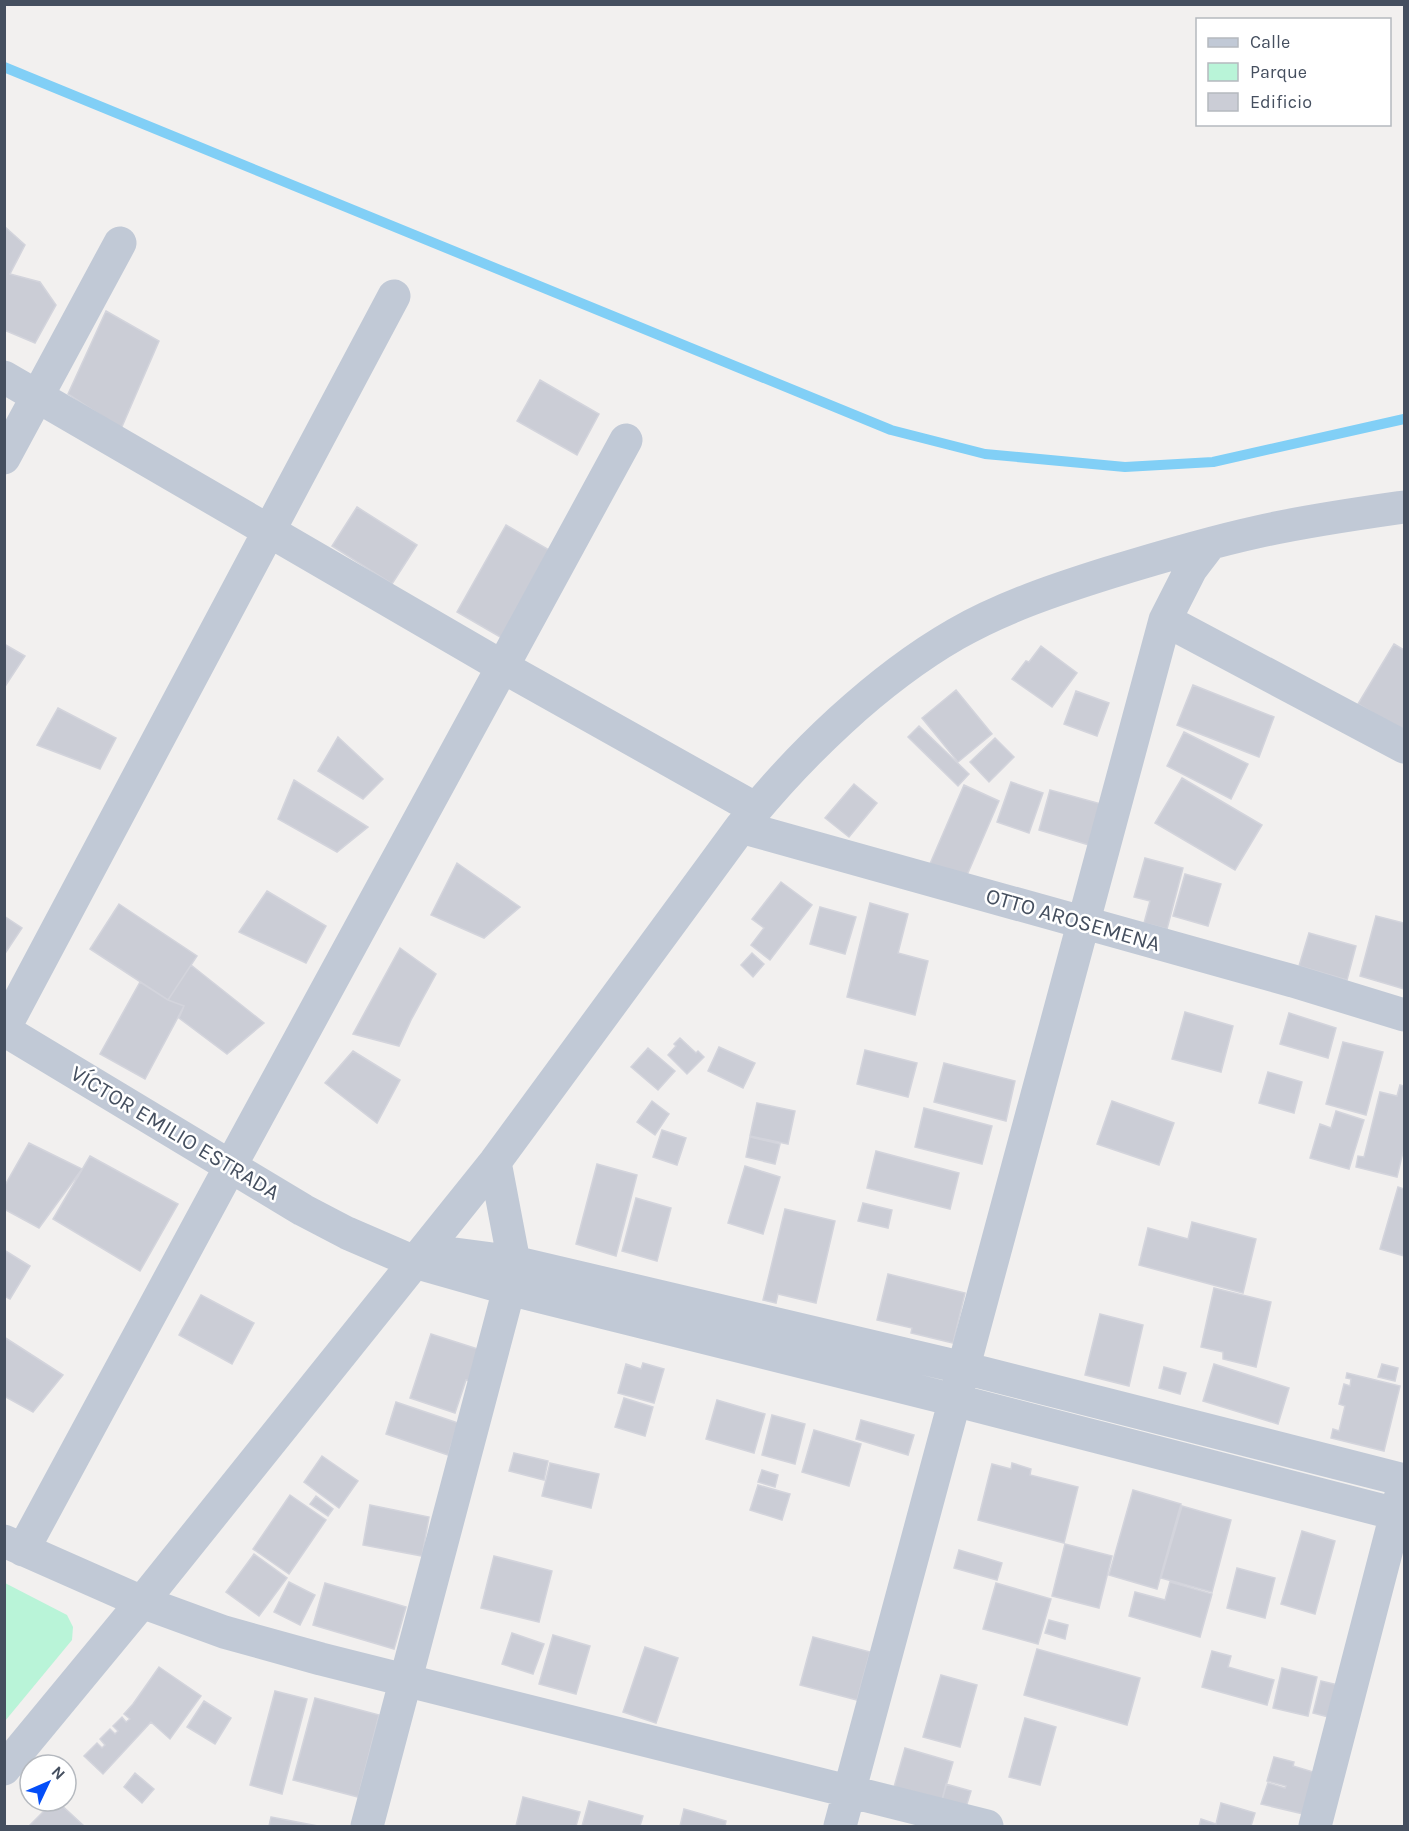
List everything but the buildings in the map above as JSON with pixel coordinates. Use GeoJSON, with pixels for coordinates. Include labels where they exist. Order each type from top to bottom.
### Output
{"type":"FeatureCollection","features":[{"type":"Feature","properties":{"kind":"street"},"geometry":{"type":"LineString","coordinates":[[4,458],[120,243]]}},
{"type":"Feature","properties":{"kind":"street"},"geometry":{"type":"LineString","coordinates":[[4,1030],[394,296]]}},
{"type":"Feature","properties":{"kind":"street","name":"OTTO AROSEMENA"},"geometry":{"type":"LineString","coordinates":[[4,377],[503,667],[748,818],[1083,923],[1404,1014]]}},
{"type":"Feature","properties":{"kind":"street"},"geometry":{"type":"LineString","coordinates":[[626,440],[230,1167],[14,1545],[142,1602],[224,1632],[321,1659],[987,1827]]}},
{"type":"Feature","properties":{"kind":"street"},"geometry":{"type":"LineString","coordinates":[[4,1769],[142,1602],[495,1162],[748,818],[821,740],[866,699],[913,662],[957,633],[1009,608],[1076,583],[1257,532],[1404,507]]}},
{"type":"Feature","properties":{"kind":"street"},"geometry":{"type":"LineString","coordinates":[[840,1827],[1166,620],[1191,569],[1210,544]]}},
{"type":"Feature","properties":{"kind":"street"},"geometry":{"type":"LineString","coordinates":[[1166,620],[1404,747]]}},
{"type":"Feature","properties":{"kind":"street","name":"VÍCTOR EMILIO ESTRADA"},"geometry":{"type":"LineString","coordinates":[[4,1030],[230,1167],[347,1233],[393,1245],[420,1256],[511,1275]]}},
{"type":"Feature","properties":{"kind":"street"},"geometry":{"type":"LineString","coordinates":[[367,1827],[511,1275],[495,1162]]}},
{"type":"Feature","properties":{"kind":"street"},"geometry":{"type":"LineString","coordinates":[[511,1275],[964,1368],[1404,1480],[1401,1515],[1315,1827]]}},
{"type":"Feature","properties":{"kind":"street"},"geometry":{"type":"LineString","coordinates":[[511,1275],[954,1400],[1401,1515]]}},
{"type":"Feature","properties":{"kind":"green space"},"geometry":{"type":"Polygon","coordinates":[[[5,1583],[67,1615],[73,1627],[72,1640],[5,1721],[5,1583]]]}},
{"type":"Feature","properties":{"kind":"waterway"},"geometry":{"type":"LineString","coordinates":[[4,67],[891,430],[985,454],[1125,467],[1213,462],[1404,419]]}}]}
